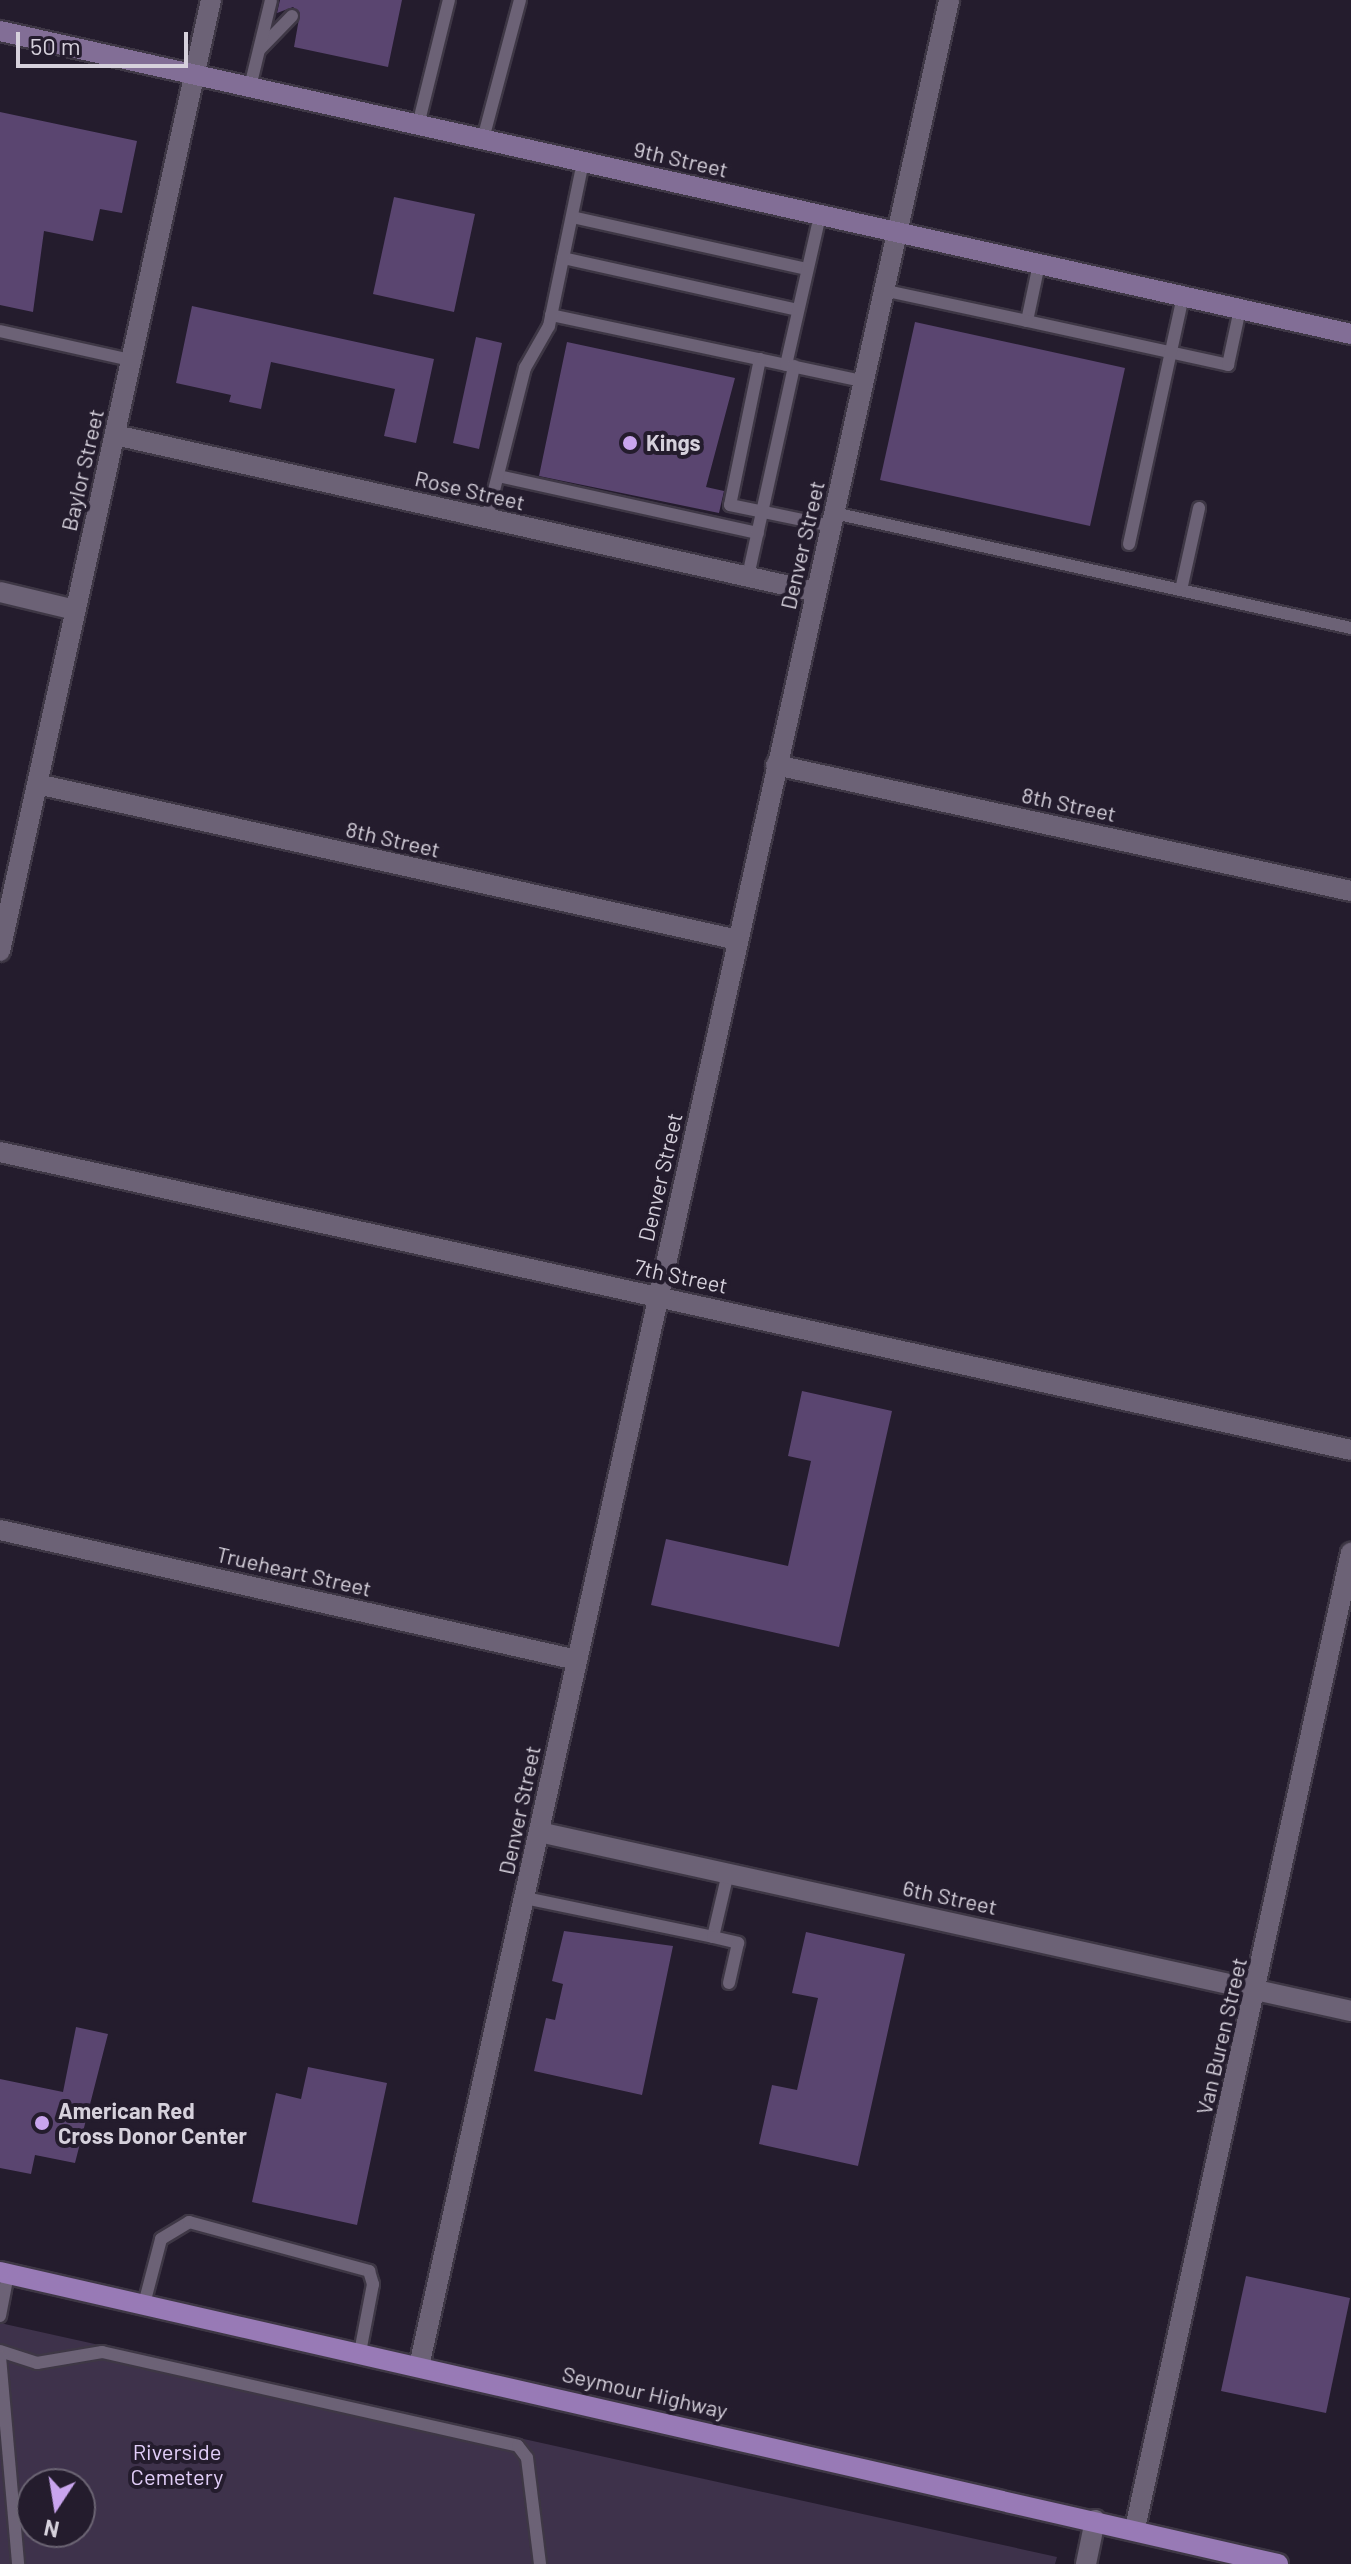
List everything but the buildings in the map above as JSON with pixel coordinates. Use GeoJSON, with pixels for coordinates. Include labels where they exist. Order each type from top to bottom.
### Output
{"type":"FeatureCollection","features":[{"type":"Feature","properties":{"kind":"main road","name":"Seymour Highway"},"geometry":{"type":"LineString","coordinates":[[4,2273],[1135,2528],[1278,2564]]}},
{"type":"Feature","properties":{"kind":"street","name":"Baylor Street"},"geometry":{"type":"LineString","coordinates":[[0,951],[211,0]]}},
{"type":"Feature","properties":{"kind":"street","name":"Denver Street"},"geometry":{"type":"LineString","coordinates":[[419,2366],[776,765],[901,233],[949,0]]}},
{"type":"Feature","properties":{"kind":"street","name":"9th Street"},"geometry":{"type":"LineString","coordinates":[[0,31],[1351,334]]}},
{"type":"Feature","properties":{"kind":"street","name":"Rose Street"},"geometry":{"type":"LineString","coordinates":[[115,435],[816,592]]}},
{"type":"Feature","properties":{"kind":"street"},"geometry":{"type":"LineString","coordinates":[[0,592],[75,610]]}},
{"type":"Feature","properties":{"kind":"street","name":"8th Street"},"geometry":{"type":"LineString","coordinates":[[776,765],[1351,891]]}},
{"type":"Feature","properties":{"kind":"street","name":"8th Street"},"geometry":{"type":"LineString","coordinates":[[37,784],[738,940]]}},
{"type":"Feature","properties":{"kind":"street","name":"7th Street"},"geometry":{"type":"LineString","coordinates":[[0,1152],[1351,1450]]}},
{"type":"Feature","properties":{"kind":"street","name":"Trueheart Street"},"geometry":{"type":"LineString","coordinates":[[0,1530],[577,1660]]}},
{"type":"Feature","properties":{"kind":"street","name":"Van Buren Street"},"geometry":{"type":"LineString","coordinates":[[1135,2528],[1351,1553]]}},
{"type":"Feature","properties":{"kind":"street","name":"6th Street"},"geometry":{"type":"LineString","coordinates":[[539,1832],[1351,2011]]}},
{"type":"Feature","properties":{"kind":"street"},"geometry":{"type":"LineString","coordinates":[[1086,2564],[1095,2520]]}},
{"type":"Feature","properties":{"kind":"lane"},"geometry":{"type":"LineString","coordinates":[[250,87],[271,0]]}},
{"type":"Feature","properties":{"kind":"lane"},"geometry":{"type":"LineString","coordinates":[[418,125],[449,0]]}},
{"type":"Feature","properties":{"kind":"lane"},"geometry":{"type":"LineString","coordinates":[[483,139],[520,0]]}},
{"type":"Feature","properties":{"kind":"lane"},"geometry":{"type":"LineString","coordinates":[[260,49],[292,16]]}},
{"type":"Feature","properties":{"kind":"lane"},"geometry":{"type":"LineString","coordinates":[[487,518],[525,368],[551,315],[583,162]]}},
{"type":"Feature","properties":{"kind":"lane"},"geometry":{"type":"LineString","coordinates":[[748,576],[790,366],[797,310],[820,215]]}},
{"type":"Feature","properties":{"kind":"lane"},"geometry":{"type":"LineString","coordinates":[[572,217],[807,269]]}},
{"type":"Feature","properties":{"kind":"lane"},"geometry":{"type":"LineString","coordinates":[[563,258],[797,310]]}},
{"type":"Feature","properties":{"kind":"lane"},"geometry":{"type":"LineString","coordinates":[[1027,321],[1039,264]]}},
{"type":"Feature","properties":{"kind":"lane"},"geometry":{"type":"LineString","coordinates":[[887,291],[1228,365],[1240,309]]}},
{"type":"Feature","properties":{"kind":"lane"},"geometry":{"type":"LineString","coordinates":[[1129,544],[1183,297]]}},
{"type":"Feature","properties":{"kind":"lane"},"geometry":{"type":"LineString","coordinates":[[551,315],[866,382]]}},
{"type":"Feature","properties":{"kind":"lane"},"geometry":{"type":"LineString","coordinates":[[0,331],[131,360]]}},
{"type":"Feature","properties":{"kind":"lane"},"geometry":{"type":"LineString","coordinates":[[760,359],[730,505],[833,520],[1181,590],[1351,628]]}},
{"type":"Feature","properties":{"kind":"lane"},"geometry":{"type":"LineString","coordinates":[[498,476],[758,533]]}},
{"type":"Feature","properties":{"kind":"lane"},"geometry":{"type":"LineString","coordinates":[[1181,590],[1199,508]]}},
{"type":"Feature","properties":{"kind":"lane"},"geometry":{"type":"LineString","coordinates":[[713,1937],[728,1873]]}},
{"type":"Feature","properties":{"kind":"lane"},"geometry":{"type":"LineString","coordinates":[[525,1898],[738,1943],[729,1983]]}},
{"type":"Feature","properties":{"kind":"lane"},"geometry":{"type":"LineString","coordinates":[[144,2304],[161,2239],[189,2222],[369,2271],[373,2284],[360,2352]]}},
{"type":"Feature","properties":{"kind":"lane"},"geometry":{"type":"LineString","coordinates":[[0,2316],[4,2273]]}},
{"type":"Feature","properties":{"kind":"lane"},"geometry":{"type":"LineString","coordinates":[[18,2564],[0,2354],[37,2363],[102,2352],[518,2446],[527,2458],[540,2564]]}},
{"type":"Feature","properties":{"kind":"green space","name":"Riverside Cemetery"},"geometry":{"type":"Polygon","coordinates":[[[0,2323],[1057,2557],[1055,2564],[0,2564],[0,2323]]]}},
{"type":"Feature","properties":{"kind":"place","name":"Kings"},"geometry":{"type":"Point","coordinates":[630,443]}},
{"type":"Feature","properties":{"kind":"place","name":"American Red Cross Donor Center"},"geometry":{"type":"Point","coordinates":[42,2123]}}]}
